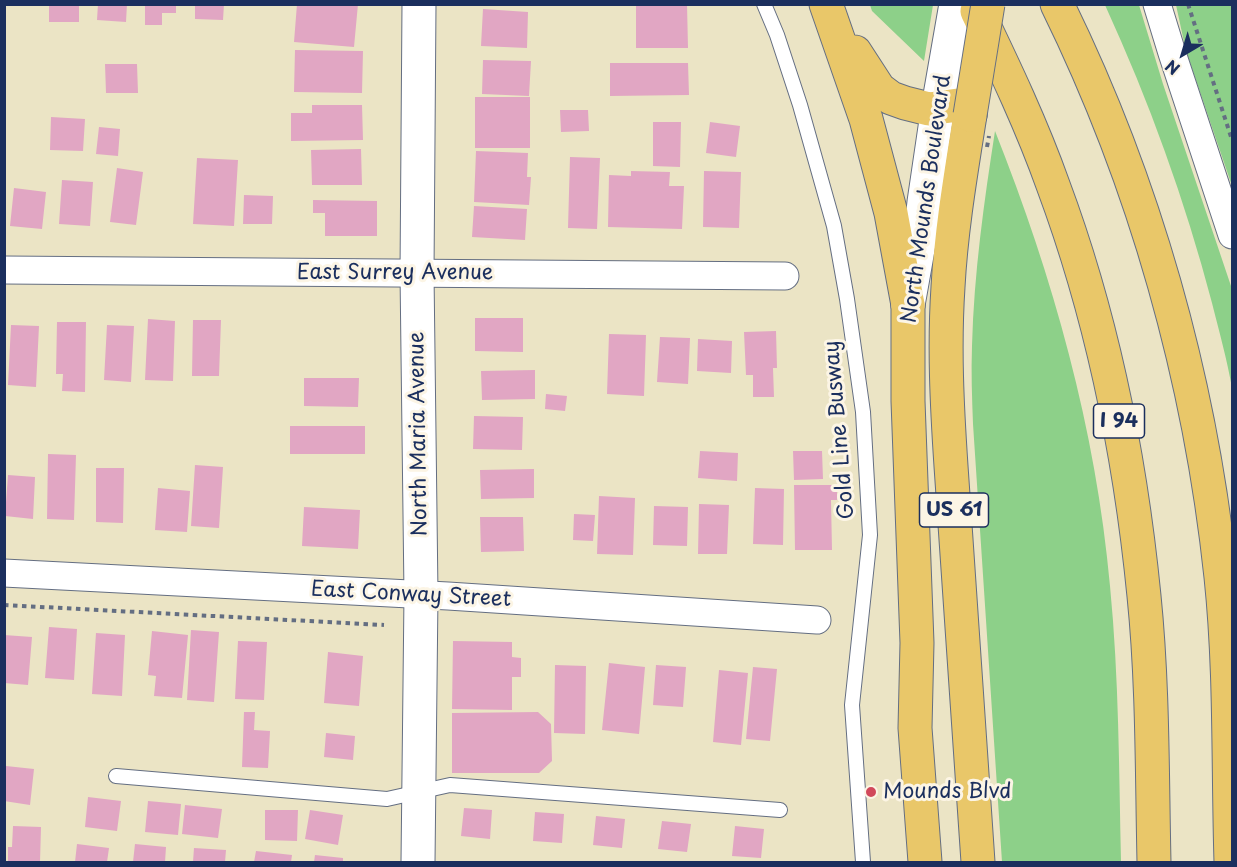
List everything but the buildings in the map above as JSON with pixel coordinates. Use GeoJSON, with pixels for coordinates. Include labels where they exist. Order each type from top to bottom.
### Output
{"type":"FeatureCollection","features":[{"type":"Feature","properties":{"kind":"main road"},"geometry":{"type":"LineString","coordinates":[[827,4],[879,89],[891,98],[905,103],[929,109],[958,105],[970,115]]}},
{"type":"Feature","properties":{"kind":"main road","name":"US 61"},"geometry":{"type":"LineString","coordinates":[[827,4],[866,118],[891,213],[908,305]]}},
{"type":"Feature","properties":{"kind":"main road","name":"I 94"},"geometry":{"type":"LineString","coordinates":[[973,4],[1008,76],[1053,185],[1092,303],[1111,378],[1126,455],[1144,597],[1149,666],[1154,862]]}},
{"type":"Feature","properties":{"kind":"main road","name":"North Mounds Boulevard"},"geometry":{"type":"LineString","coordinates":[[978,862],[950,455],[946,345],[953,226],[988,4]]}},
{"type":"Feature","properties":{"kind":"main road"},"geometry":{"type":"LineString","coordinates":[[1057,4],[1120,147],[1158,261],[1188,377],[1207,471],[1221,578],[1228,685],[1231,862]]}},
{"type":"Feature","properties":{"kind":"main road","name":"North Mounds Boulevard"},"geometry":{"type":"LineString","coordinates":[[908,305],[908,401],[917,643],[915,728],[925,862]]}},
{"type":"Feature","properties":{"kind":"street","name":"North Maria Avenue"},"geometry":{"type":"LineString","coordinates":[[418,4],[417,273],[421,595],[418,862]]}},
{"type":"Feature","properties":{"kind":"street","name":"North Mounds Boulevard"},"geometry":{"type":"LineString","coordinates":[[908,305],[956,4]]}},
{"type":"Feature","properties":{"kind":"street"},"geometry":{"type":"LineString","coordinates":[[1157,4],[1233,234]]}},
{"type":"Feature","properties":{"kind":"street","name":"East Surrey Avenue"},"geometry":{"type":"LineString","coordinates":[[4,270],[785,276]]}},
{"type":"Feature","properties":{"kind":"street","name":"East Conway Street"},"geometry":{"type":"LineString","coordinates":[[4,573],[421,595],[817,620]]}},
{"type":"Feature","properties":{"kind":"lane","name":"Gold Line Busway"},"geometry":{"type":"LineString","coordinates":[[764,4],[777,35],[796,95],[834,226],[863,412],[870,535],[852,705],[863,862]]}},
{"type":"Feature","properties":{"kind":"lane"},"geometry":{"type":"LineString","coordinates":[[116,776],[387,799],[450,785],[780,810]]}},
{"type":"Feature","properties":{"kind":"path"},"geometry":{"type":"LineString","coordinates":[[1188,4],[1233,140]]}},
{"type":"Feature","properties":{"kind":"path"},"geometry":{"type":"LineString","coordinates":[[4,605],[384,625]]}},
{"type":"Feature","properties":{"kind":"green space"},"geometry":{"type":"Polygon","coordinates":[[[870,5],[933,5],[924,61],[872,11],[870,5]]]}},
{"type":"Feature","properties":{"kind":"green space"},"geometry":{"type":"Polygon","coordinates":[[[1105,5],[1139,5],[1232,289],[1232,388],[1212,303],[1178,189],[1151,114],[1105,5]]]}},
{"type":"Feature","properties":{"kind":"green space"},"geometry":{"type":"Polygon","coordinates":[[[1176,5],[1232,5],[1232,186],[1186,51],[1176,5]]]}},
{"type":"Feature","properties":{"kind":"green space"},"geometry":{"type":"Polygon","coordinates":[[[995,131],[1053,298],[1083,412],[1094,469],[1113,620],[1121,862],[1002,862],[973,424],[972,375],[977,265],[995,131]]]}},
{"type":"Feature","properties":{"kind":"place","name":"Mounds Blvd"},"geometry":{"type":"Point","coordinates":[871,792]}}]}
